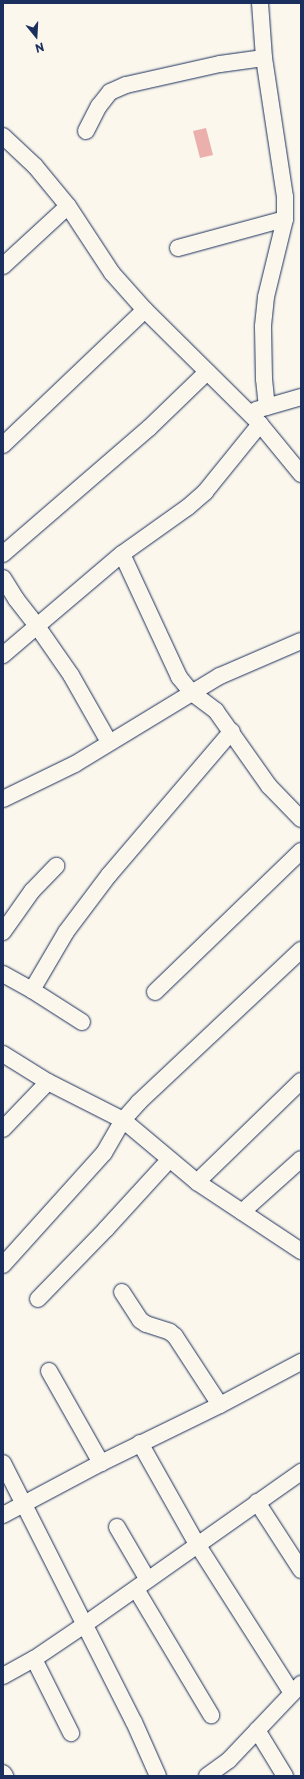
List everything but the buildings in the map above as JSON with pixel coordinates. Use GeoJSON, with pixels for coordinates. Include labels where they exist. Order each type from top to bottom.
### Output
{"type":"FeatureCollection","features":[{"type":"Feature","properties":{"kind":"street"},"geometry":{"type":"LineString","coordinates":[[260,3],[264,58],[285,197],[285,219],[266,297],[264,327],[264,379],[267,407]]}},
{"type":"Feature","properties":{"kind":"street"},"geometry":{"type":"LineString","coordinates":[[86,131],[99,106],[110,92],[126,85],[220,64],[264,58]]}},
{"type":"Feature","properties":{"kind":"street"},"geometry":{"type":"LineString","coordinates":[[3,136],[35,166],[68,206],[112,273],[145,310],[260,424],[301,474]]}},
{"type":"Feature","properties":{"kind":"street"},"geometry":{"type":"LineString","coordinates":[[3,266],[68,206]]}},
{"type":"Feature","properties":{"kind":"street"},"geometry":{"type":"LineString","coordinates":[[178,248],[285,219]]}},
{"type":"Feature","properties":{"kind":"street"},"geometry":{"type":"LineString","coordinates":[[3,445],[145,310]]}},
{"type":"Feature","properties":{"kind":"street"},"geometry":{"type":"LineString","coordinates":[[3,554],[149,428],[207,372]]}},
{"type":"Feature","properties":{"kind":"street"},"geometry":{"type":"LineString","coordinates":[[247,412],[301,398]]}},
{"type":"Feature","properties":{"kind":"street"},"geometry":{"type":"LineString","coordinates":[[3,655],[122,554],[188,507],[205,492],[260,424]]}},
{"type":"Feature","properties":{"kind":"street"},"geometry":{"type":"LineString","coordinates":[[122,554],[174,669],[191,692],[216,711],[232,731],[249,759],[269,786],[301,819]]}},
{"type":"Feature","properties":{"kind":"street"},"geometry":{"type":"LineString","coordinates":[[3,578],[16,599],[71,675],[109,742]]}},
{"type":"Feature","properties":{"kind":"street"},"geometry":{"type":"LineString","coordinates":[[3,799],[75,764],[191,692],[252,661],[301,641]]}},
{"type":"Feature","properties":{"kind":"street"},"geometry":{"type":"LineString","coordinates":[[32,990],[66,932],[109,875],[232,731]]}},
{"type":"Feature","properties":{"kind":"street"},"geometry":{"type":"LineString","coordinates":[[155,992],[301,851]]}},
{"type":"Feature","properties":{"kind":"street"},"geometry":{"type":"LineString","coordinates":[[3,932],[32,891],[56,866]]}},
{"type":"Feature","properties":{"kind":"street"},"geometry":{"type":"LineString","coordinates":[[3,1265],[104,1153],[123,1120],[139,1102],[301,950]]}},
{"type":"Feature","properties":{"kind":"street"},"geometry":{"type":"LineString","coordinates":[[3,974],[32,990],[82,1022]]}},
{"type":"Feature","properties":{"kind":"street"},"geometry":{"type":"LineString","coordinates":[[3,1054],[48,1082],[123,1120],[197,1182],[301,1251]]}},
{"type":"Feature","properties":{"kind":"street"},"geometry":{"type":"LineString","coordinates":[[197,1182],[301,1081]]}},
{"type":"Feature","properties":{"kind":"street"},"geometry":{"type":"LineString","coordinates":[[3,1129],[48,1082]]}},
{"type":"Feature","properties":{"kind":"street"},"geometry":{"type":"LineString","coordinates":[[242,1212],[301,1159]]}},
{"type":"Feature","properties":{"kind":"street"},"geometry":{"type":"LineString","coordinates":[[38,1298],[106,1229],[169,1160]]}},
{"type":"Feature","properties":{"kind":"street"},"geometry":{"type":"LineString","coordinates":[[122,1292],[140,1320],[146,1324],[170,1332],[175,1336],[220,1405]]}},
{"type":"Feature","properties":{"kind":"street"},"geometry":{"type":"LineString","coordinates":[[3,1515],[101,1463],[220,1405],[301,1362]]}},
{"type":"Feature","properties":{"kind":"street"},"geometry":{"type":"LineString","coordinates":[[49,1371],[101,1463]]}},
{"type":"Feature","properties":{"kind":"street"},"geometry":{"type":"LineString","coordinates":[[140,1443],[197,1544],[296,1689],[229,1760],[206,1776]]}},
{"type":"Feature","properties":{"kind":"street"},"geometry":{"type":"LineString","coordinates":[[3,1463],[134,1722],[158,1776]]}},
{"type":"Feature","properties":{"kind":"street"},"geometry":{"type":"LineString","coordinates":[[3,1676],[34,1659],[84,1625],[301,1472]]}},
{"type":"Feature","properties":{"kind":"street"},"geometry":{"type":"LineString","coordinates":[[257,1502],[301,1570]]}},
{"type":"Feature","properties":{"kind":"street"},"geometry":{"type":"LineString","coordinates":[[117,1527],[142,1585],[211,1716]]}},
{"type":"Feature","properties":{"kind":"street"},"geometry":{"type":"LineString","coordinates":[[34,1659],[71,1733]]}},
{"type":"Feature","properties":{"kind":"street"},"geometry":{"type":"LineString","coordinates":[[258,1730],[285,1776]]}}]}
